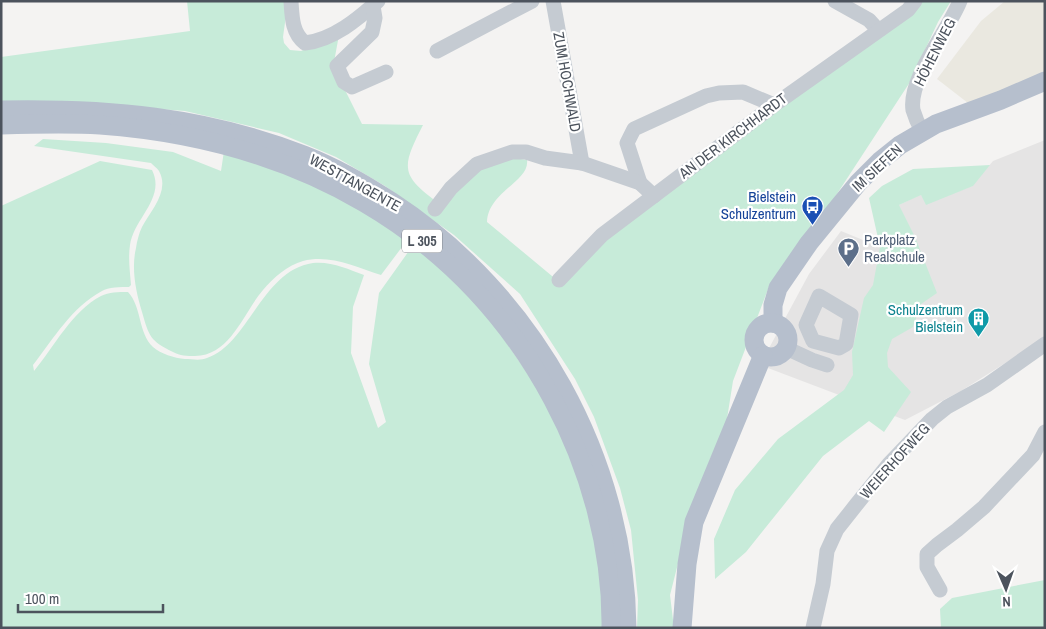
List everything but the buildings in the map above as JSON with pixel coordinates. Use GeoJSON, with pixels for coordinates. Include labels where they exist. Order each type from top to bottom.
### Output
{"type":"FeatureCollection","features":[{"type":"Feature","properties":{"kind":"main road","name":"IM SIEFEN"},"geometry":{"type":"LineString","coordinates":[[773,323],[773,305],[778,288],[809,243],[858,183],[900,145],[922,131],[964,112],[1001,100],[1045,81]]}},
{"type":"Feature","properties":{"kind":"main road","name":"WESTTANGENTE"},"geometry":{"type":"LineString","coordinates":[[1,110],[70,110],[148,115],[191,122],[249,136],[306,156],[355,180],[401,208],[444,241],[483,278],[518,320],[549,364],[576,412],[597,461],[613,514],[623,569],[627,628]]}},
{"type":"Feature","properties":{"kind":"main road","name":"WESTTANGENTE"},"geometry":{"type":"LineString","coordinates":[[1,125],[73,124],[128,128],[183,136],[234,149],[285,165],[334,185],[379,210],[421,240],[462,276],[498,316],[531,361],[558,408],[580,459],[596,512],[607,567],[611,628]]}},
{"type":"Feature","properties":{"kind":"main road"},"geometry":{"type":"LineString","coordinates":[[773,323],[783,328],[786,332],[788,343],[786,348],[778,356],[763,355],[754,345],[755,334],[762,326],[773,323]]}},
{"type":"Feature","properties":{"kind":"main road"},"geometry":{"type":"LineString","coordinates":[[682,628],[687,564],[694,522],[763,355]]}},
{"type":"Feature","properties":{"kind":"street"},"geometry":{"type":"LineString","coordinates":[[291,1],[295,31],[298,38],[305,43],[314,42],[340,31],[376,4]]}},
{"type":"Feature","properties":{"kind":"street"},"geometry":{"type":"LineString","coordinates":[[437,51],[532,1]]}},
{"type":"Feature","properties":{"kind":"street","name":"ZUM HOCHWALD"},"geometry":{"type":"LineString","coordinates":[[553,1],[582,163]]}},
{"type":"Feature","properties":{"kind":"street"},"geometry":{"type":"LineString","coordinates":[[835,1],[869,20],[878,30]]}},
{"type":"Feature","properties":{"kind":"street","name":"AN DER KIRCHHARDT"},"geometry":{"type":"LineString","coordinates":[[559,280],[602,235],[774,105],[908,10],[915,1]]}},
{"type":"Feature","properties":{"kind":"street","name":"HÖHENWEG"},"geometry":{"type":"LineString","coordinates":[[922,131],[913,108],[916,85],[960,1]]}},
{"type":"Feature","properties":{"kind":"street"},"geometry":{"type":"LineString","coordinates":[[376,4],[376,18],[372,32],[337,66],[344,82],[352,88],[386,72]]}},
{"type":"Feature","properties":{"kind":"street"},"geometry":{"type":"LineString","coordinates":[[640,183],[627,143],[634,129],[706,96],[719,93],[743,92],[774,105]]}},
{"type":"Feature","properties":{"kind":"street"},"geometry":{"type":"LineString","coordinates":[[435,209],[451,188],[477,164],[512,152],[526,152],[545,158],[582,163],[640,183],[654,196]]}},
{"type":"Feature","properties":{"kind":"street","name":"WEIERHOFWEG"},"geometry":{"type":"LineString","coordinates":[[813,628],[823,584],[827,551],[837,529],[861,498],[889,464],[932,419],[947,407],[987,385],[1045,344]]}},
{"type":"Feature","properties":{"kind":"street"},"geometry":{"type":"LineString","coordinates":[[786,348],[827,365]]}},
{"type":"Feature","properties":{"kind":"street"},"geometry":{"type":"LineString","coordinates":[[940,590],[927,567],[927,554],[1039,458],[1045,432]]}},
{"type":"Feature","properties":{"kind":"shaded area"},"geometry":{"type":"Polygon","coordinates":[[[1005,1],[1045,1],[1045,71],[1032,82],[968,103],[937,79],[981,21],[1005,1]]]}},
{"type":"Feature","properties":{"kind":"shaded area"},"geometry":{"type":"Polygon","coordinates":[[[1045,140],[1045,338],[961,391],[905,420],[760,365],[809,274],[841,231],[880,247],[899,205],[921,194],[926,204],[972,186],[993,161],[1045,140]]]}},
{"type":"Feature","properties":{"kind":"green space"},"geometry":{"type":"Polygon","coordinates":[[[187,1],[288,1],[283,37],[284,43],[290,50],[301,51],[339,35],[334,62],[339,78],[362,124],[423,125],[411,151],[408,170],[411,178],[417,185],[440,204],[474,167],[508,157],[527,160],[522,174],[494,203],[489,212],[487,222],[558,281],[607,233],[920,1],[951,1],[938,22],[910,82],[833,200],[770,284],[733,381],[726,425],[710,459],[687,528],[670,595],[674,628],[637,628],[638,600],[631,530],[620,488],[594,417],[575,379],[520,294],[454,235],[385,186],[336,157],[279,133],[185,111],[82,103],[1,102],[1,57],[190,31],[187,1]]]}},
{"type":"Feature","properties":{"kind":"green space"},"geometry":{"type":"Polygon","coordinates":[[[43,139],[106,143],[173,152],[221,171],[224,151],[326,188],[408,239],[381,275],[333,260],[313,259],[292,266],[281,272],[267,285],[235,331],[218,348],[207,354],[195,356],[178,354],[155,341],[149,332],[144,320],[135,280],[134,264],[139,234],[161,193],[162,178],[159,171],[151,163],[34,146],[43,139]]]}},
{"type":"Feature","properties":{"kind":"green space"},"geometry":{"type":"Polygon","coordinates":[[[100,161],[152,170],[155,180],[155,190],[152,199],[137,226],[130,245],[131,285],[129,287],[115,287],[105,290],[91,298],[64,324],[33,365],[34,371],[64,330],[81,311],[101,296],[117,292],[128,292],[132,298],[145,335],[153,347],[160,352],[181,358],[199,360],[207,358],[221,350],[234,339],[268,293],[281,279],[295,269],[313,263],[326,263],[364,275],[353,307],[351,353],[378,428],[386,422],[369,364],[379,293],[411,248],[416,244],[478,301],[551,408],[581,482],[593,525],[603,585],[604,628],[1,628],[1,206],[100,161]]]}},
{"type":"Feature","properties":{"kind":"green space"},"geometry":{"type":"Polygon","coordinates":[[[990,165],[973,186],[926,205],[921,195],[899,205],[915,237],[937,293],[921,304],[913,327],[892,339],[887,353],[888,367],[911,392],[884,432],[869,421],[823,456],[746,552],[715,579],[714,539],[735,490],[778,439],[844,390],[853,375],[852,352],[864,298],[873,285],[880,247],[869,198],[882,186],[913,169],[990,165]]]}},
{"type":"Feature","properties":{"kind":"green space"},"geometry":{"type":"Polygon","coordinates":[[[1045,580],[1045,628],[941,628],[940,609],[952,598],[1045,580]]]}},
{"type":"Feature","properties":{"kind":"place","name":"Bielstein Schulzentrum"},"geometry":{"type":"Point","coordinates":[812,225]}},
{"type":"Feature","properties":{"kind":"place","name":"Parkplatz Realschule"},"geometry":{"type":"Point","coordinates":[848,268]}},
{"type":"Feature","properties":{"kind":"place","name":"Schulzentrum Bielstein"},"geometry":{"type":"Point","coordinates":[979,338]}}]}
